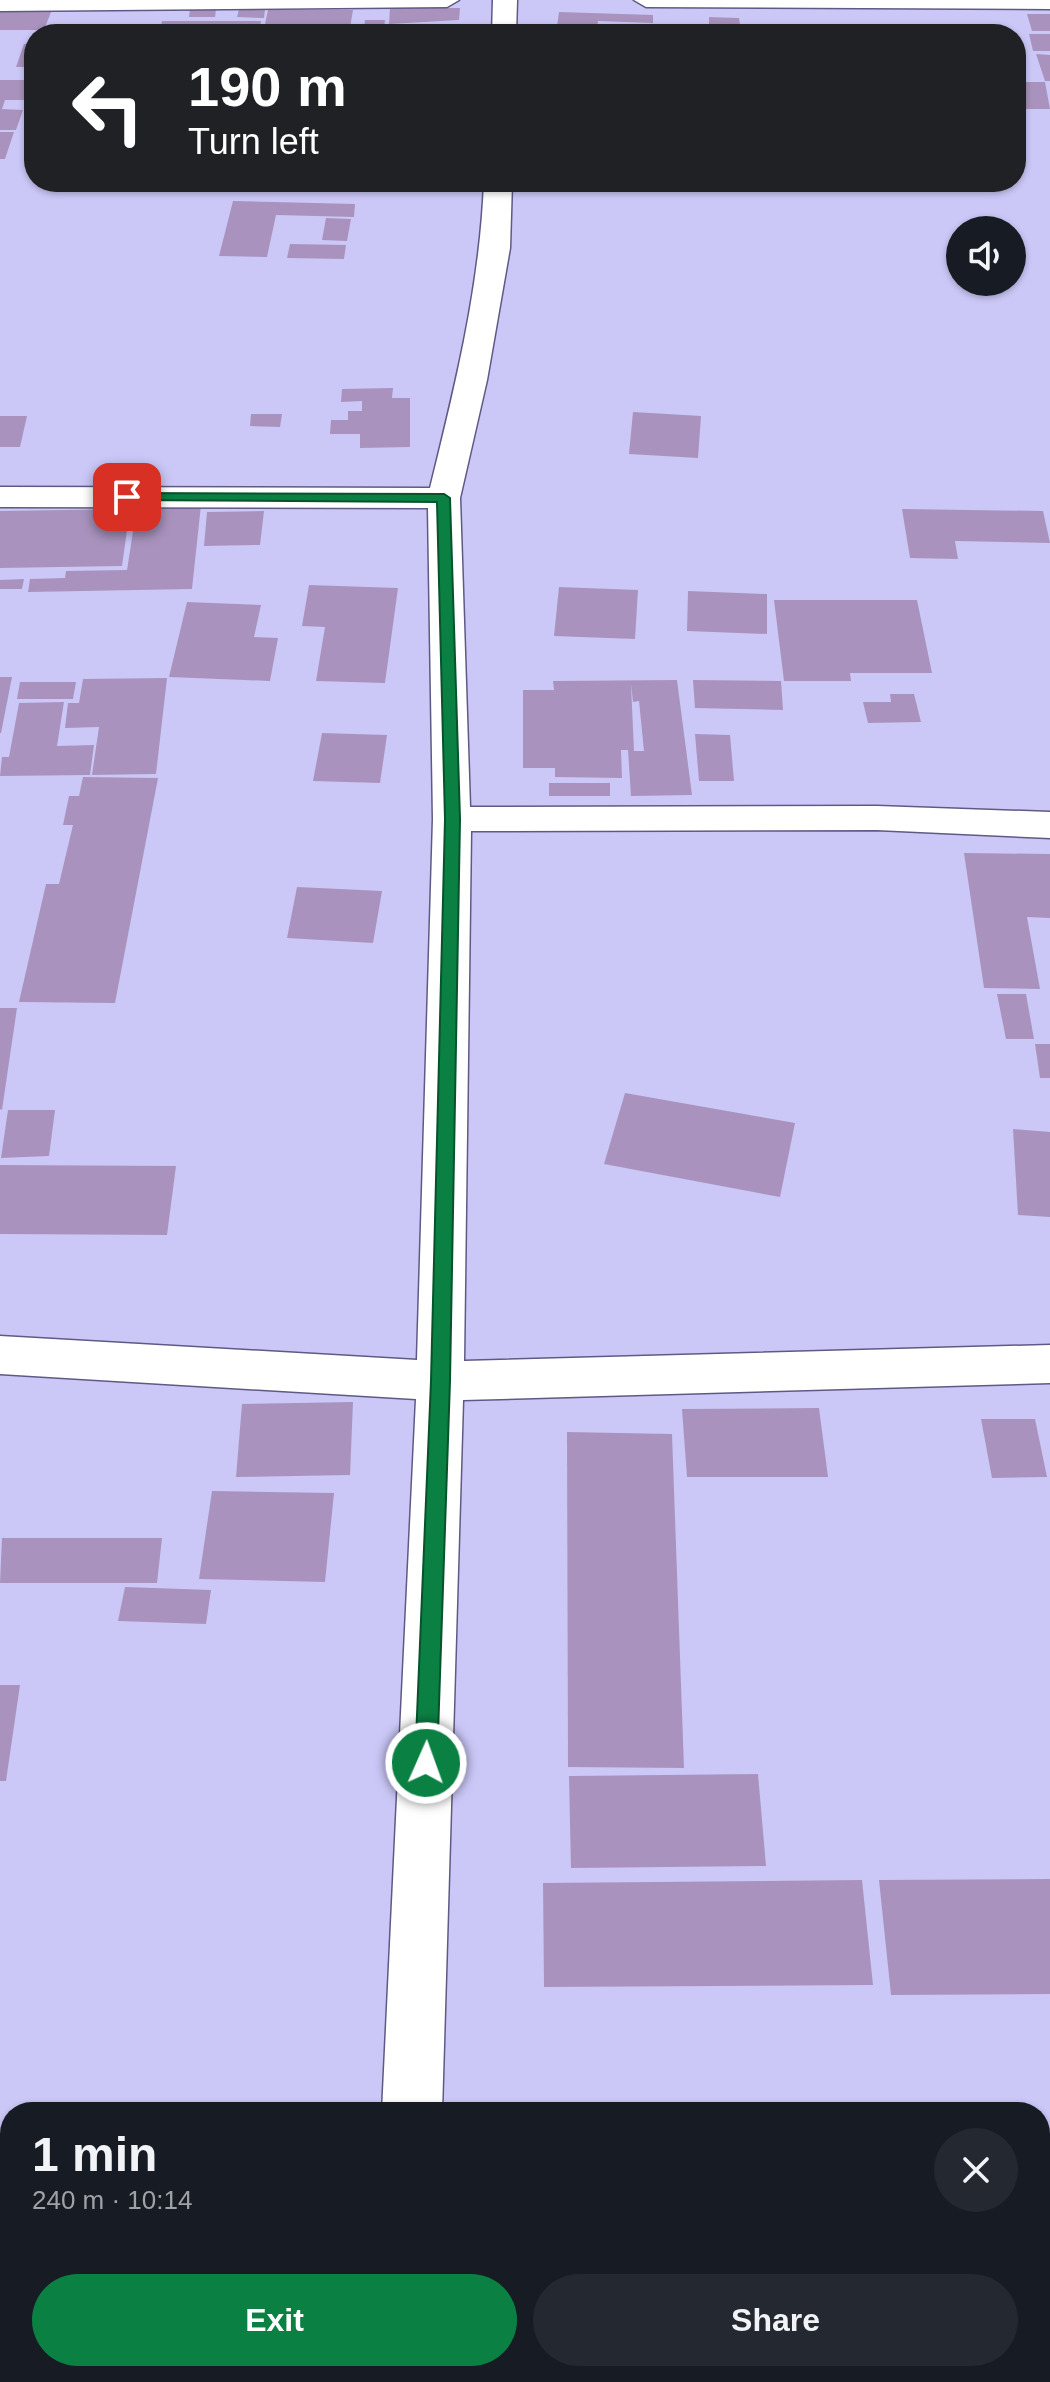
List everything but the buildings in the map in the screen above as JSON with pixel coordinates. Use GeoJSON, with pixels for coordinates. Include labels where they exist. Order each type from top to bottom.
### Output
{"type":"FeatureCollection","features":[{"type":"Feature","properties":{"kind":"street"},"geometry":{"type":"LineString","coordinates":[[0,4],[447,0]]}},
{"type":"Feature","properties":{"kind":"street"},"geometry":{"type":"LineString","coordinates":[[504,24],[505,0]]}},
{"type":"Feature","properties":{"kind":"street"},"geometry":{"type":"LineString","coordinates":[[646,0],[1050,2]]}},
{"type":"Feature","properties":{"kind":"street"},"geometry":{"type":"LineString","coordinates":[[412,2102],[440,1381],[452,819],[444,498],[472,380],[496,248],[498,192]]}},
{"type":"Feature","properties":{"kind":"street"},"geometry":{"type":"LineString","coordinates":[[0,497],[444,498]]}},
{"type":"Feature","properties":{"kind":"street"},"geometry":{"type":"LineString","coordinates":[[452,819],[877,818],[1050,825]]}},
{"type":"Feature","properties":{"kind":"street"},"geometry":{"type":"LineString","coordinates":[[0,1355],[440,1381],[1050,1364]]}},
{"type":"Feature","properties":{"kind":"route"},"geometry":{"type":"LineString","coordinates":[[127,497],[444,498],[452,819],[440,1381],[426,1763]]}}]}
